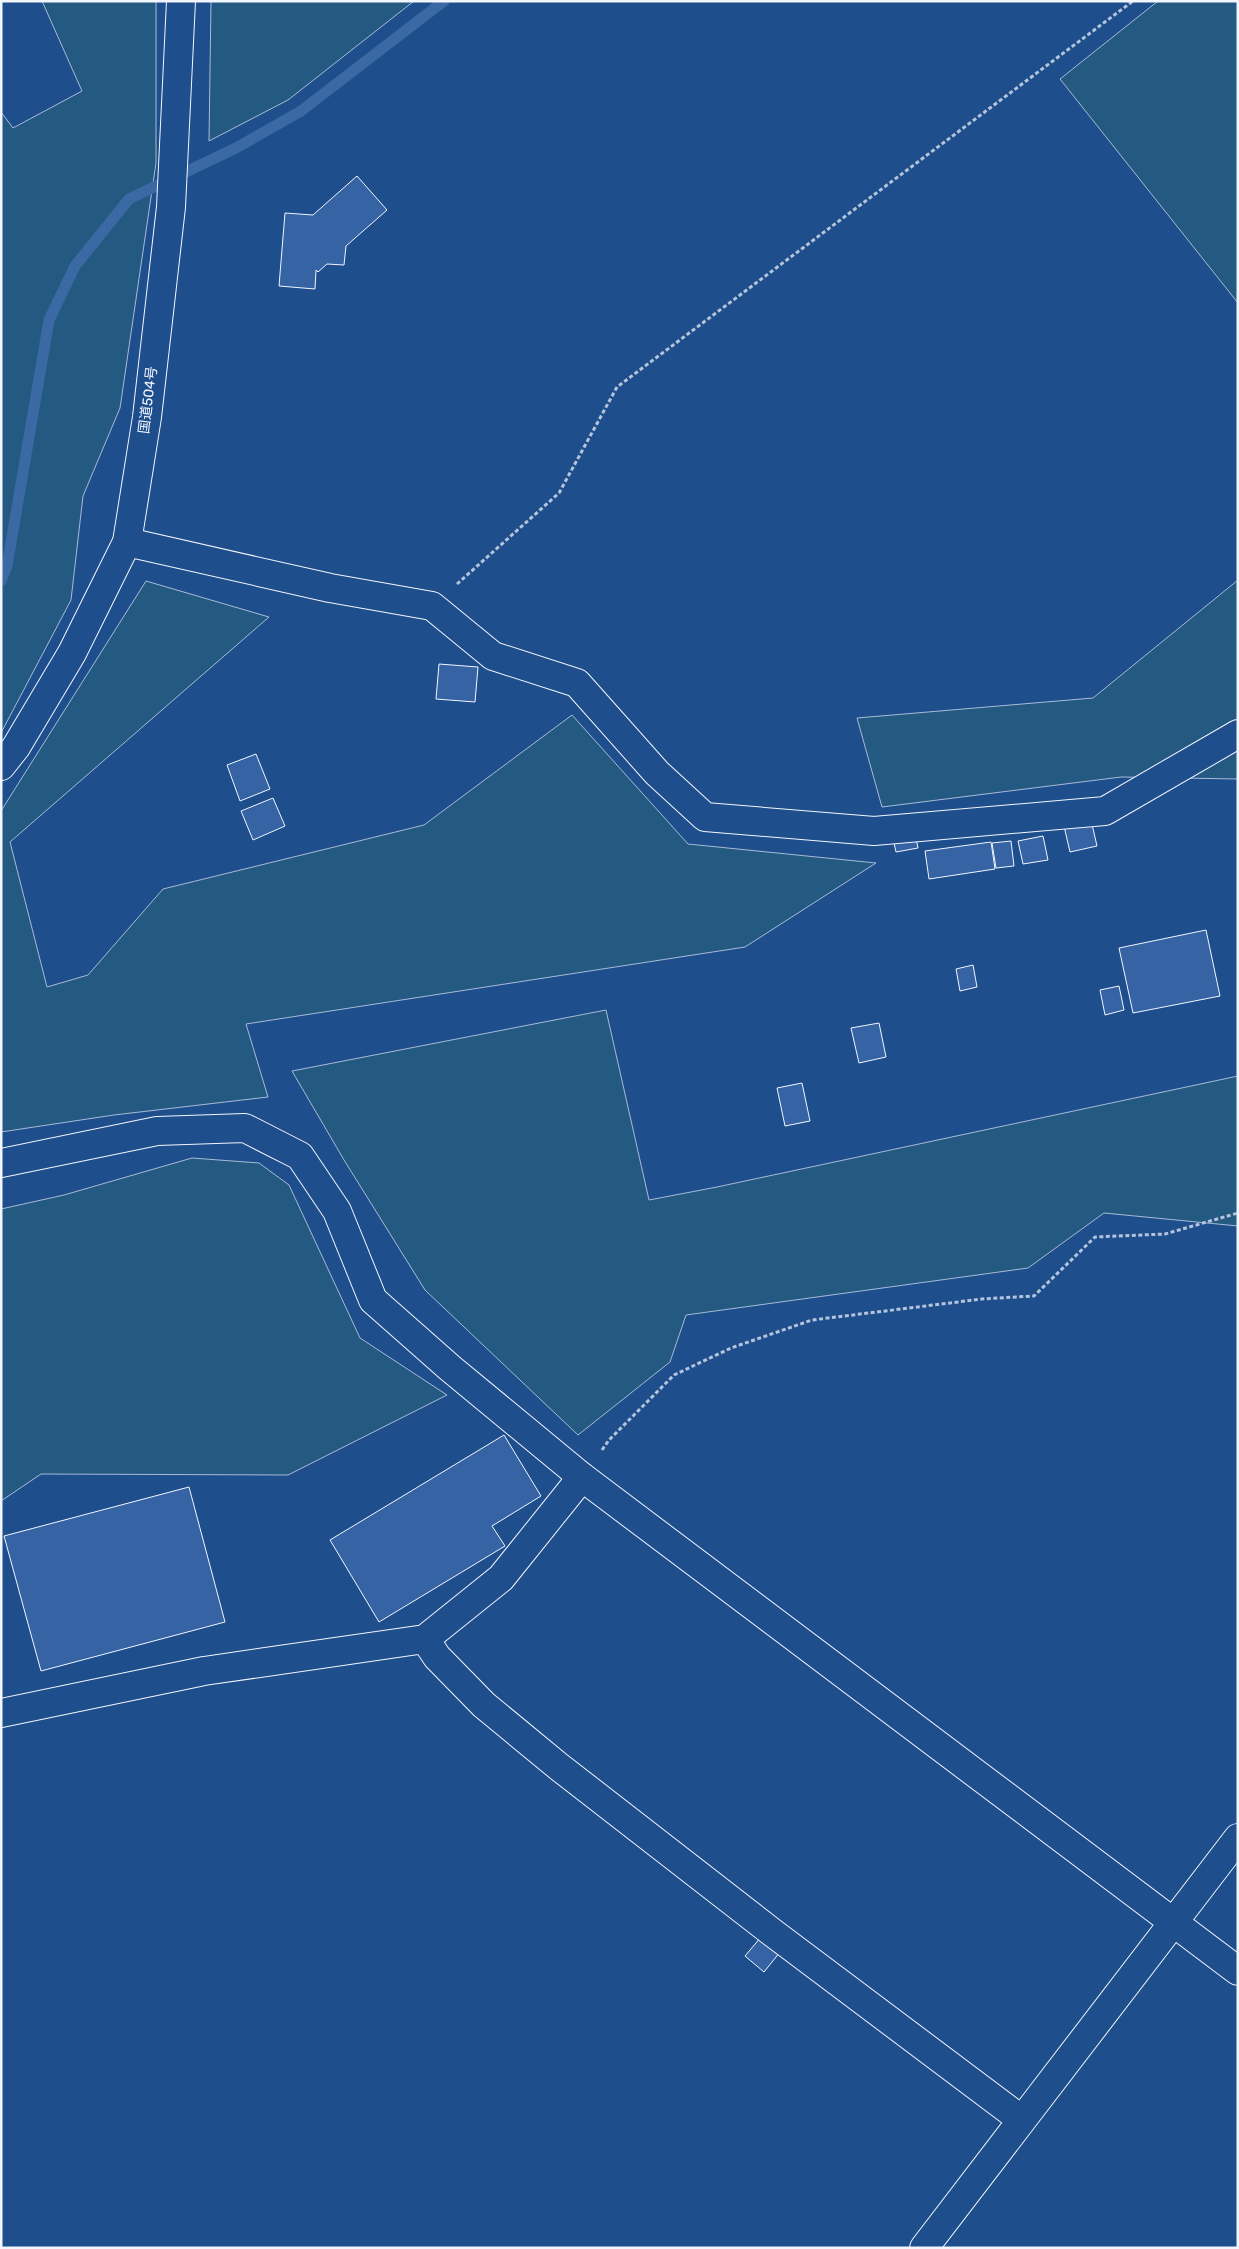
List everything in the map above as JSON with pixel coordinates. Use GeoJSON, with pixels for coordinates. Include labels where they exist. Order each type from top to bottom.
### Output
{"type":"FeatureCollection","features":[{"type":"Feature","properties":{"kind":"main road","name":"国道504号"},"geometry":{"type":"LineString","coordinates":[[1,766],[16,747],[72,653],[127,542],[147,417],[171,207],[182,2]]}},
{"type":"Feature","properties":{"kind":"main road"},"geometry":{"type":"LineString","coordinates":[[127,542],[330,588],[432,606],[493,656],[577,683],[657,773],[705,817],[874,831],[1105,812],[1238,734]]}},
{"type":"Feature","properties":{"kind":"main road"},"geometry":{"type":"LineString","coordinates":[[1,1162],[157,1131],[245,1128],[300,1156],[337,1211],[373,1300],[450,1368],[582,1477],[1238,1971]]}},
{"type":"Feature","properties":{"kind":"main road"},"geometry":{"type":"LineString","coordinates":[[1,1713],[204,1670],[425,1638],[501,1578],[582,1477]]}},
{"type":"Feature","properties":{"kind":"main road"},"geometry":{"type":"LineString","coordinates":[[425,1638],[437,1657],[484,1705],[558,1766],[773,1933],[1022,2120]]}},
{"type":"Feature","properties":{"kind":"main road"},"geometry":{"type":"LineString","coordinates":[[924,2248],[1238,1838]]}},
{"type":"Feature","properties":{"kind":"path"},"geometry":{"type":"LineString","coordinates":[[432,606],[559,493],[617,386],[1133,1]]}},
{"type":"Feature","properties":{"kind":"path"},"geometry":{"type":"LineString","coordinates":[[582,1477],[609,1440],[674,1375],[731,1348],[812,1320],[982,1299],[1034,1296],[1095,1237],[1165,1234],[1238,1213]]}},
{"type":"Feature","properties":{"kind":"shaded area"},"geometry":{"type":"Polygon","coordinates":[[[42,1],[156,1],[156,163],[120,408],[83,496],[71,600],[1,733],[1,112],[13,128],[82,91],[42,1]]]}},
{"type":"Feature","properties":{"kind":"shaded area"},"geometry":{"type":"Polygon","coordinates":[[[211,1],[414,1],[288,100],[209,141],[211,1]]]}},
{"type":"Feature","properties":{"kind":"shaded area"},"geometry":{"type":"Polygon","coordinates":[[[1158,1],[1238,1],[1238,303],[1060,79],[1158,1]]]}},
{"type":"Feature","properties":{"kind":"shaded area"},"geometry":{"type":"Polygon","coordinates":[[[1238,580],[1238,779],[1121,777],[882,807],[857,718],[1093,698],[1238,580]]]}},
{"type":"Feature","properties":{"kind":"shaded area"},"geometry":{"type":"Polygon","coordinates":[[[146,581],[269,617],[10,842],[47,987],[88,975],[163,889],[424,825],[572,715],[688,844],[876,863],[745,947],[246,1024],[268,1097],[114,1115],[1,1132],[1,811],[146,581]]]}},
{"type":"Feature","properties":{"kind":"shaded area"},"geometry":{"type":"Polygon","coordinates":[[[606,1010],[649,1200],[1238,1076],[1238,1226],[1104,1213],[1028,1268],[686,1315],[670,1362],[578,1435],[425,1290],[344,1160],[292,1071],[606,1010]]]}},
{"type":"Feature","properties":{"kind":"shaded area"},"geometry":{"type":"Polygon","coordinates":[[[192,1158],[259,1163],[289,1185],[360,1338],[447,1395],[288,1475],[41,1474],[1,1501],[1,1209],[64,1195],[192,1158]]]}},
{"type":"Feature","properties":{"kind":"building"},"geometry":{"type":"Polygon","coordinates":[[[357,176],[387,210],[346,246],[344,265],[327,264],[318,272],[316,270],[315,289],[279,286],[285,213],[313,215],[357,176]]]}},
{"type":"Feature","properties":{"kind":"building"},"geometry":{"type":"Polygon","coordinates":[[[439,664],[478,667],[475,702],[436,699],[439,664]]]}},
{"type":"Feature","properties":{"kind":"building"},"geometry":{"type":"Polygon","coordinates":[[[256,754],[270,789],[240,801],[227,765],[256,754]]]}},
{"type":"Feature","properties":{"kind":"building"},"geometry":{"type":"Polygon","coordinates":[[[273,798],[285,826],[253,840],[241,811],[273,798]]]}},
{"type":"Feature","properties":{"kind":"building"},"geometry":{"type":"Polygon","coordinates":[[[1091,820],[1097,846],[1070,852],[1064,826],[1091,820]]]}},
{"type":"Feature","properties":{"kind":"building"},"geometry":{"type":"Polygon","coordinates":[[[1043,836],[1048,860],[1023,864],[1018,841],[1043,836]]]}},
{"type":"Feature","properties":{"kind":"building"},"geometry":{"type":"Polygon","coordinates":[[[916,838],[918,848],[896,852],[894,843],[916,838]]]}},
{"type":"Feature","properties":{"kind":"building"},"geometry":{"type":"Polygon","coordinates":[[[1011,841],[1014,866],[996,868],[992,843],[1011,841]]]}},
{"type":"Feature","properties":{"kind":"building"},"geometry":{"type":"Polygon","coordinates":[[[991,842],[995,869],[929,879],[925,851],[991,842]]]}},
{"type":"Feature","properties":{"kind":"building"},"geometry":{"type":"Polygon","coordinates":[[[1206,930],[1220,996],[1133,1013],[1119,948],[1206,930]]]}},
{"type":"Feature","properties":{"kind":"building"},"geometry":{"type":"Polygon","coordinates":[[[973,965],[977,987],[960,991],[956,969],[973,965]]]}},
{"type":"Feature","properties":{"kind":"building"},"geometry":{"type":"Polygon","coordinates":[[[1119,986],[1124,1010],[1105,1015],[1100,990],[1119,986]]]}},
{"type":"Feature","properties":{"kind":"building"},"geometry":{"type":"Polygon","coordinates":[[[879,1023],[886,1057],[859,1063],[851,1028],[879,1023]]]}},
{"type":"Feature","properties":{"kind":"building"},"geometry":{"type":"Polygon","coordinates":[[[802,1083],[810,1121],[785,1126],[777,1088],[802,1083]]]}},
{"type":"Feature","properties":{"kind":"building"},"geometry":{"type":"Polygon","coordinates":[[[504,1435],[541,1496],[492,1526],[505,1546],[379,1622],[330,1540],[504,1435]]]}},
{"type":"Feature","properties":{"kind":"building"},"geometry":{"type":"Polygon","coordinates":[[[189,1487],[225,1622],[41,1671],[4,1536],[189,1487]]]}},
{"type":"Feature","properties":{"kind":"building"},"geometry":{"type":"Polygon","coordinates":[[[761,1937],[780,1952],[764,1972],[745,1956],[761,1937]]]}},
{"type":"Feature","properties":{"kind":"waterway"},"geometry":{"type":"LineString","coordinates":[[1,581],[7,566],[49,320],[75,266],[129,199],[236,148],[301,111],[444,1]]}}]}
